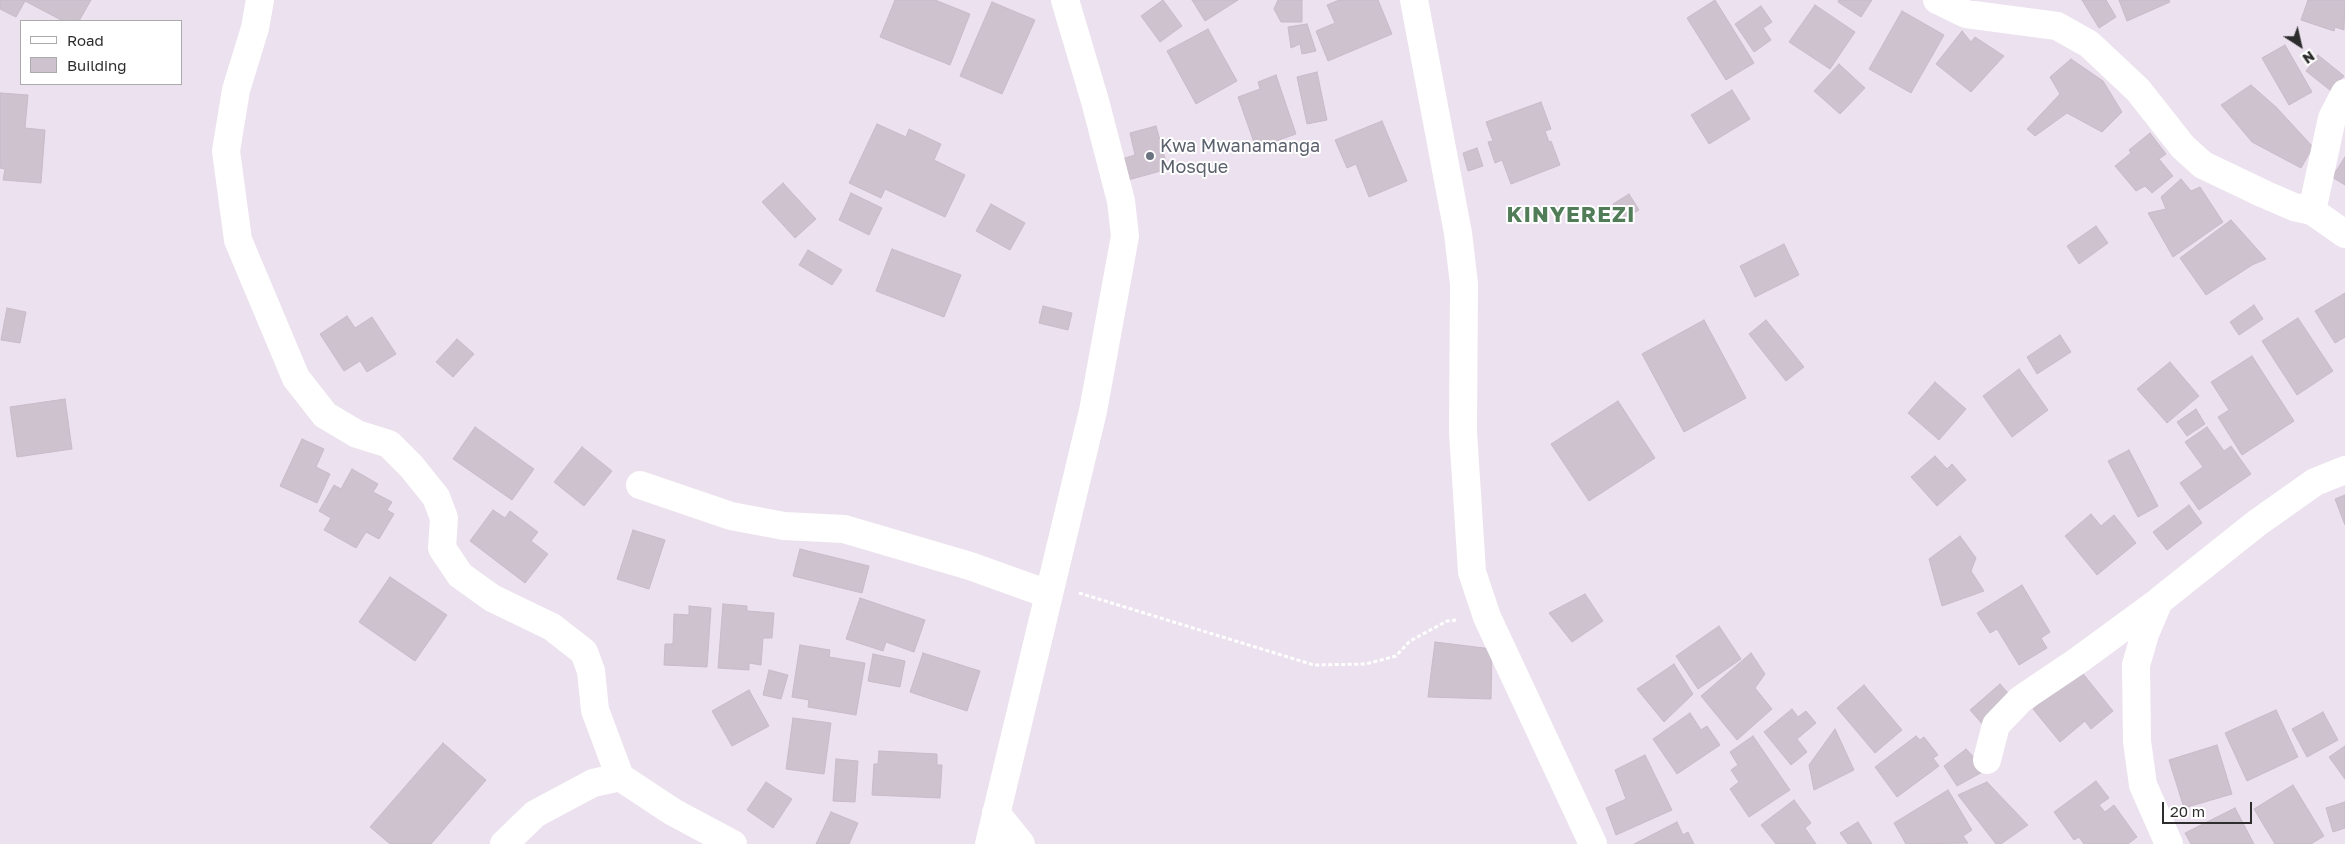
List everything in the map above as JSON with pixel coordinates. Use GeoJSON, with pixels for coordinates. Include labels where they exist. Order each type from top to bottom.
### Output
{"type":"FeatureCollection","features":[{"type":"Feature","properties":{"kind":"street"},"geometry":{"type":"LineString","coordinates":[[260,0],[255,28],[236,90],[226,151],[238,240],[296,378],[325,415],[357,434],[389,444],[412,466],[436,497],[444,518],[442,548],[460,575],[492,598],[552,627],[584,652],[591,671],[595,710],[620,777],[673,812],[733,844]]}},
{"type":"Feature","properties":{"kind":"street"},"geometry":{"type":"LineString","coordinates":[[989,844],[1093,411],[1125,236],[1121,201],[1095,101],[1065,0]]}},
{"type":"Feature","properties":{"kind":"street"},"geometry":{"type":"LineString","coordinates":[[1414,0],[1458,233],[1464,284],[1463,432],[1472,572],[1487,617],[1554,756],[1593,844]]}},
{"type":"Feature","properties":{"kind":"street"},"geometry":{"type":"LineString","coordinates":[[1937,0],[1966,14],[2057,26],[2089,44],[2138,90],[2183,147],[2203,165],[2294,207],[2312,211],[2345,234]]}},
{"type":"Feature","properties":{"kind":"street"},"geometry":{"type":"LineString","coordinates":[[2312,211],[2332,118],[2345,92]]}},
{"type":"Feature","properties":{"kind":"street"},"geometry":{"type":"LineString","coordinates":[[1987,760],[1996,725],[2021,699],[2076,662],[2159,601],[2258,523],[2315,482],[2345,470]]}},
{"type":"Feature","properties":{"kind":"street"},"geometry":{"type":"LineString","coordinates":[[640,485],[731,516],[784,526],[844,529],[1049,590]]}},
{"type":"Feature","properties":{"kind":"street"},"geometry":{"type":"LineString","coordinates":[[2159,601],[2145,634],[2136,665],[2137,741],[2143,785],[2169,844]]}},
{"type":"Feature","properties":{"kind":"street"},"geometry":{"type":"LineString","coordinates":[[504,844],[536,814],[593,782],[620,777]]}},
{"type":"Feature","properties":{"kind":"street"},"geometry":{"type":"LineString","coordinates":[[996,813],[1021,844]]}},
{"type":"Feature","properties":{"kind":"path"},"geometry":{"type":"LineString","coordinates":[[1049,590],[1314,665],[1366,664],[1396,656],[1410,641],[1447,621],[1487,617]]}},
{"type":"Feature","properties":{"kind":"building"},"geometry":{"type":"Polygon","coordinates":[[[0,0],[91,0],[80,20],[61,20],[25,1],[16,17],[0,9],[0,0]]]}},
{"type":"Feature","properties":{"kind":"building"},"geometry":{"type":"Polygon","coordinates":[[[895,0],[935,0],[970,14],[950,65],[880,37],[895,0]]]}},
{"type":"Feature","properties":{"kind":"building"},"geometry":{"type":"Polygon","coordinates":[[[1163,0],[1182,26],[1160,42],[1141,16],[1163,0]]]}},
{"type":"Feature","properties":{"kind":"building"},"geometry":{"type":"Polygon","coordinates":[[[1192,0],[1238,0],[1205,21],[1192,0]]]}},
{"type":"Feature","properties":{"kind":"building"},"geometry":{"type":"Polygon","coordinates":[[[1278,0],[1302,0],[1302,22],[1281,22],[1274,9],[1278,0]]]}},
{"type":"Feature","properties":{"kind":"building"},"geometry":{"type":"Polygon","coordinates":[[[1339,0],[1378,0],[1392,34],[1328,61],[1316,31],[1335,23],[1327,5],[1339,0]]]}},
{"type":"Feature","properties":{"kind":"building"},"geometry":{"type":"Polygon","coordinates":[[[1715,0],[1754,63],[1726,80],[1687,18],[1715,0]]]}},
{"type":"Feature","properties":{"kind":"building"},"geometry":{"type":"Polygon","coordinates":[[[1839,0],[1872,0],[1861,17],[1838,2],[1839,0]]]}},
{"type":"Feature","properties":{"kind":"building"},"geometry":{"type":"Polygon","coordinates":[[[2082,0],[2106,0],[2116,17],[2099,28],[2082,0]]]}},
{"type":"Feature","properties":{"kind":"building"},"geometry":{"type":"Polygon","coordinates":[[[2119,0],[2169,0],[2170,2],[2127,21],[2119,0]]]}},
{"type":"Feature","properties":{"kind":"building"},"geometry":{"type":"Polygon","coordinates":[[[2308,0],[2345,0],[2344,30],[2335,27],[2334,31],[2301,20],[2308,0]]]}},
{"type":"Feature","properties":{"kind":"building"},"geometry":{"type":"Polygon","coordinates":[[[992,2],[1035,20],[1002,94],[960,76],[992,2]]]}},
{"type":"Feature","properties":{"kind":"building"},"geometry":{"type":"Polygon","coordinates":[[[1815,5],[1855,32],[1830,69],[1789,42],[1815,5]]]}},
{"type":"Feature","properties":{"kind":"building"},"geometry":{"type":"Polygon","coordinates":[[[1761,6],[1772,22],[1763,28],[1771,40],[1754,52],[1735,24],[1761,6]]]}},
{"type":"Feature","properties":{"kind":"building"},"geometry":{"type":"Polygon","coordinates":[[[1902,11],[1944,35],[1911,93],[1869,69],[1902,11]]]}},
{"type":"Feature","properties":{"kind":"building"},"geometry":{"type":"Polygon","coordinates":[[[1307,24],[1316,51],[1302,54],[1300,44],[1291,48],[1288,27],[1307,24]]]}},
{"type":"Feature","properties":{"kind":"building"},"geometry":{"type":"Polygon","coordinates":[[[1208,29],[1237,81],[1196,104],[1167,51],[1208,29]]]}},
{"type":"Feature","properties":{"kind":"building"},"geometry":{"type":"Polygon","coordinates":[[[1962,31],[1971,42],[1975,37],[2004,56],[1971,92],[1936,64],[1962,31]]]}},
{"type":"Feature","properties":{"kind":"building"},"geometry":{"type":"Polygon","coordinates":[[[2285,45],[2312,92],[2289,105],[2262,58],[2285,45]]]}},
{"type":"Feature","properties":{"kind":"building"},"geometry":{"type":"Polygon","coordinates":[[[2318,55],[2344,76],[2331,91],[2306,71],[2318,55]]]}},
{"type":"Feature","properties":{"kind":"building"},"geometry":{"type":"Polygon","coordinates":[[[2071,59],[2103,81],[2122,112],[2102,132],[2067,113],[2035,136],[2027,129],[2060,94],[2050,77],[2071,59]]]}},
{"type":"Feature","properties":{"kind":"building"},"geometry":{"type":"Polygon","coordinates":[[[1839,64],[1865,88],[1840,114],[1814,91],[1839,64]]]}},
{"type":"Feature","properties":{"kind":"building"},"geometry":{"type":"Polygon","coordinates":[[[1317,72],[1327,120],[1307,124],[1297,77],[1317,72]]]}},
{"type":"Feature","properties":{"kind":"building"},"geometry":{"type":"Polygon","coordinates":[[[1276,75],[1296,134],[1256,148],[1238,97],[1260,89],[1258,82],[1276,75]]]}},
{"type":"Feature","properties":{"kind":"building"},"geometry":{"type":"Polygon","coordinates":[[[2251,85],[2276,107],[2313,147],[2301,168],[2252,142],[2221,105],[2251,85]]]}},
{"type":"Feature","properties":{"kind":"building"},"geometry":{"type":"Polygon","coordinates":[[[1732,90],[1750,119],[1709,144],[1691,115],[1732,90]]]}},
{"type":"Feature","properties":{"kind":"building"},"geometry":{"type":"Polygon","coordinates":[[[0,93],[28,95],[25,128],[45,130],[41,183],[3,180],[5,169],[0,168],[0,93]]]}},
{"type":"Feature","properties":{"kind":"building"},"geometry":{"type":"Polygon","coordinates":[[[1541,102],[1551,129],[1545,131],[1560,165],[1511,184],[1502,160],[1495,163],[1488,142],[1493,141],[1486,122],[1541,102]]]}},
{"type":"Feature","properties":{"kind":"building"},"geometry":{"type":"Polygon","coordinates":[[[1382,121],[1407,181],[1369,197],[1356,164],[1347,168],[1335,140],[1382,121]]]}},
{"type":"Feature","properties":{"kind":"building"},"geometry":{"type":"Polygon","coordinates":[[[877,124],[906,137],[909,129],[941,144],[934,160],[965,175],[945,217],[885,189],[881,198],[849,183],[877,124]]]}},
{"type":"Feature","properties":{"kind":"building"},"geometry":{"type":"Polygon","coordinates":[[[1156,126],[1168,169],[1128,180],[1122,159],[1135,155],[1130,133],[1156,126]]]}},
{"type":"Feature","properties":{"kind":"building"},"geometry":{"type":"Polygon","coordinates":[[[2150,133],[2166,154],[2159,159],[2173,176],[2152,193],[2145,186],[2136,191],[2115,166],[2131,153],[2129,150],[2150,133]]]}},
{"type":"Feature","properties":{"kind":"building"},"geometry":{"type":"Polygon","coordinates":[[[1477,148],[1483,166],[1468,171],[1463,153],[1477,148]]]}},
{"type":"Feature","properties":{"kind":"building"},"geometry":{"type":"Polygon","coordinates":[[[2345,157],[2345,185],[2332,177],[2345,157]]]}},
{"type":"Feature","properties":{"kind":"building"},"geometry":{"type":"Polygon","coordinates":[[[2181,179],[2191,191],[2200,187],[2223,222],[2173,257],[2148,213],[2166,209],[2161,197],[2181,179]]]}},
{"type":"Feature","properties":{"kind":"building"},"geometry":{"type":"Polygon","coordinates":[[[783,183],[816,219],[795,238],[762,202],[783,183]]]}},
{"type":"Feature","properties":{"kind":"building"},"geometry":{"type":"Polygon","coordinates":[[[851,193],[882,208],[869,235],[839,220],[851,193]]]}},
{"type":"Feature","properties":{"kind":"building"},"geometry":{"type":"Polygon","coordinates":[[[1629,194],[1639,210],[1623,219],[1613,204],[1629,194]]]}},
{"type":"Feature","properties":{"kind":"building"},"geometry":{"type":"Polygon","coordinates":[[[991,204],[1025,223],[1010,250],[976,231],[991,204]]]}},
{"type":"Feature","properties":{"kind":"building"},"geometry":{"type":"Polygon","coordinates":[[[2231,220],[2266,259],[2252,265],[2206,295],[2180,258],[2231,220]]]}},
{"type":"Feature","properties":{"kind":"building"},"geometry":{"type":"Polygon","coordinates":[[[2096,226],[2108,243],[2079,264],[2067,246],[2096,226]]]}},
{"type":"Feature","properties":{"kind":"building"},"geometry":{"type":"Polygon","coordinates":[[[1784,244],[1799,275],[1755,297],[1740,266],[1784,244]]]}},
{"type":"Feature","properties":{"kind":"building"},"geometry":{"type":"Polygon","coordinates":[[[892,249],[961,275],[944,317],[876,291],[892,249]]]}},
{"type":"Feature","properties":{"kind":"building"},"geometry":{"type":"Polygon","coordinates":[[[808,250],[842,270],[832,285],[799,265],[808,250]]]}},
{"type":"Feature","properties":{"kind":"building"},"geometry":{"type":"Polygon","coordinates":[[[2345,293],[2345,337],[2335,343],[2315,311],[2345,293]]]}},
{"type":"Feature","properties":{"kind":"building"},"geometry":{"type":"Polygon","coordinates":[[[2254,305],[2263,319],[2239,335],[2230,322],[2254,305]]]}},
{"type":"Feature","properties":{"kind":"building"},"geometry":{"type":"Polygon","coordinates":[[[1043,306],[1072,313],[1068,330],[1039,323],[1043,306]]]}},
{"type":"Feature","properties":{"kind":"building"},"geometry":{"type":"Polygon","coordinates":[[[7,308],[26,312],[20,343],[1,340],[7,308]]]}},
{"type":"Feature","properties":{"kind":"building"},"geometry":{"type":"Polygon","coordinates":[[[347,316],[355,328],[372,317],[396,354],[367,372],[360,361],[344,371],[320,334],[347,316]]]}},
{"type":"Feature","properties":{"kind":"building"},"geometry":{"type":"Polygon","coordinates":[[[2298,318],[2333,371],[2297,395],[2262,341],[2298,318]]]}},
{"type":"Feature","properties":{"kind":"building"},"geometry":{"type":"Polygon","coordinates":[[[1704,320],[1746,398],[1684,432],[1642,354],[1704,320]]]}},
{"type":"Feature","properties":{"kind":"building"},"geometry":{"type":"Polygon","coordinates":[[[1766,320],[1804,367],[1786,381],[1749,334],[1766,320]]]}},
{"type":"Feature","properties":{"kind":"building"},"geometry":{"type":"Polygon","coordinates":[[[2060,335],[2071,352],[2037,374],[2027,357],[2060,335]]]}},
{"type":"Feature","properties":{"kind":"building"},"geometry":{"type":"Polygon","coordinates":[[[457,339],[474,354],[453,377],[436,362],[457,339]]]}},
{"type":"Feature","properties":{"kind":"building"},"geometry":{"type":"Polygon","coordinates":[[[2252,356],[2294,421],[2242,455],[2218,417],[2229,410],[2211,382],[2252,356]]]}},
{"type":"Feature","properties":{"kind":"building"},"geometry":{"type":"Polygon","coordinates":[[[2170,362],[2199,396],[2167,423],[2137,389],[2170,362]]]}},
{"type":"Feature","properties":{"kind":"building"},"geometry":{"type":"Polygon","coordinates":[[[2019,369],[2048,410],[2012,437],[1983,396],[2019,369]]]}},
{"type":"Feature","properties":{"kind":"building"},"geometry":{"type":"Polygon","coordinates":[[[1935,382],[1966,409],[1939,440],[1908,413],[1935,382]]]}},
{"type":"Feature","properties":{"kind":"building"},"geometry":{"type":"Polygon","coordinates":[[[65,399],[72,449],[17,457],[10,407],[65,399]]]}},
{"type":"Feature","properties":{"kind":"building"},"geometry":{"type":"Polygon","coordinates":[[[1618,401],[1655,458],[1589,501],[1551,444],[1618,401]]]}},
{"type":"Feature","properties":{"kind":"building"},"geometry":{"type":"Polygon","coordinates":[[[2196,409],[2205,424],[2187,436],[2177,422],[2196,409]]]}},
{"type":"Feature","properties":{"kind":"building"},"geometry":{"type":"Polygon","coordinates":[[[475,427],[534,469],[512,500],[453,459],[475,427]]]}},
{"type":"Feature","properties":{"kind":"building"},"geometry":{"type":"Polygon","coordinates":[[[2207,427],[2224,451],[2231,446],[2251,474],[2199,510],[2180,483],[2203,467],[2185,442],[2207,427]]]}},
{"type":"Feature","properties":{"kind":"building"},"geometry":{"type":"Polygon","coordinates":[[[302,439],[324,449],[316,467],[330,474],[317,503],[280,486],[302,439]]]}},
{"type":"Feature","properties":{"kind":"building"},"geometry":{"type":"Polygon","coordinates":[[[582,447],[612,471],[584,506],[554,482],[582,447]]]}},
{"type":"Feature","properties":{"kind":"building"},"geometry":{"type":"Polygon","coordinates":[[[2129,450],[2158,506],[2138,517],[2108,461],[2129,450]]]}},
{"type":"Feature","properties":{"kind":"building"},"geometry":{"type":"Polygon","coordinates":[[[1935,456],[1947,469],[1952,464],[1966,480],[1937,506],[1911,477],[1935,456]]]}},
{"type":"Feature","properties":{"kind":"building"},"geometry":{"type":"Polygon","coordinates":[[[352,469],[378,484],[373,492],[392,502],[387,510],[394,514],[379,539],[366,532],[356,548],[324,530],[331,518],[319,511],[334,485],[341,489],[352,469]]]}},
{"type":"Feature","properties":{"kind":"building"},"geometry":{"type":"Polygon","coordinates":[[[2345,495],[2345,525],[2335,499],[2345,495]]]}},
{"type":"Feature","properties":{"kind":"building"},"geometry":{"type":"Polygon","coordinates":[[[2189,505],[2202,523],[2167,550],[2153,532],[2189,505]]]}},
{"type":"Feature","properties":{"kind":"building"},"geometry":{"type":"Polygon","coordinates":[[[493,510],[505,518],[510,511],[538,532],[531,541],[548,554],[525,583],[470,541],[493,510]]]}},
{"type":"Feature","properties":{"kind":"building"},"geometry":{"type":"Polygon","coordinates":[[[2091,514],[2101,526],[2114,515],[2136,543],[2097,575],[2065,536],[2091,514]]]}},
{"type":"Feature","properties":{"kind":"building"},"geometry":{"type":"Polygon","coordinates":[[[633,530],[665,540],[649,589],[617,579],[633,530]]]}},
{"type":"Feature","properties":{"kind":"building"},"geometry":{"type":"Polygon","coordinates":[[[1960,536],[1976,558],[1971,571],[1984,591],[1942,606],[1929,559],[1960,536]]]}},
{"type":"Feature","properties":{"kind":"building"},"geometry":{"type":"Polygon","coordinates":[[[800,549],[869,566],[862,593],[793,576],[800,549]]]}},
{"type":"Feature","properties":{"kind":"building"},"geometry":{"type":"Polygon","coordinates":[[[390,577],[447,615],[415,661],[359,622],[390,577]]]}},
{"type":"Feature","properties":{"kind":"building"},"geometry":{"type":"Polygon","coordinates":[[[2022,585],[2050,632],[2041,638],[2047,648],[2019,665],[1997,629],[1990,633],[1977,613],[2022,585]]]}},
{"type":"Feature","properties":{"kind":"building"},"geometry":{"type":"Polygon","coordinates":[[[1585,594],[1603,621],[1572,642],[1549,613],[1585,594]]]}},
{"type":"Feature","properties":{"kind":"building"},"geometry":{"type":"Polygon","coordinates":[[[860,598],[925,620],[914,652],[886,642],[883,651],[846,639],[860,598]]]}},
{"type":"Feature","properties":{"kind":"building"},"geometry":{"type":"Polygon","coordinates":[[[723,604],[747,606],[747,611],[774,613],[772,638],[763,638],[761,665],[749,663],[749,670],[718,668],[723,604]]]}},
{"type":"Feature","properties":{"kind":"building"},"geometry":{"type":"Polygon","coordinates":[[[689,606],[711,608],[707,667],[664,665],[665,644],[673,644],[674,614],[689,615],[689,606]]]}},
{"type":"Feature","properties":{"kind":"building"},"geometry":{"type":"Polygon","coordinates":[[[1719,626],[1741,659],[1698,689],[1676,656],[1719,626]]]}},
{"type":"Feature","properties":{"kind":"building"},"geometry":{"type":"Polygon","coordinates":[[[1435,642],[1492,649],[1491,699],[1428,697],[1435,642]]]}},
{"type":"Feature","properties":{"kind":"building"},"geometry":{"type":"Polygon","coordinates":[[[800,645],[830,650],[829,657],[865,663],[856,715],[808,707],[809,700],[792,697],[800,645]]]}},
{"type":"Feature","properties":{"kind":"building"},"geometry":{"type":"Polygon","coordinates":[[[923,653],[980,671],[967,711],[910,692],[923,653]]]}},
{"type":"Feature","properties":{"kind":"building"},"geometry":{"type":"Polygon","coordinates":[[[1751,653],[1765,674],[1755,688],[1772,709],[1737,740],[1701,696],[1751,653]]]}},
{"type":"Feature","properties":{"kind":"building"},"geometry":{"type":"Polygon","coordinates":[[[873,654],[905,661],[900,687],[868,681],[873,654]]]}},
{"type":"Feature","properties":{"kind":"building"},"geometry":{"type":"Polygon","coordinates":[[[1674,664],[1693,694],[1664,722],[1637,689],[1674,664]]]}},
{"type":"Feature","properties":{"kind":"building"},"geometry":{"type":"Polygon","coordinates":[[[769,670],[788,675],[781,699],[763,695],[769,670]]]}},
{"type":"Feature","properties":{"kind":"building"},"geometry":{"type":"Polygon","coordinates":[[[2080,670],[2113,711],[2091,729],[2085,721],[2060,742],[2033,709],[2080,670]]]}},
{"type":"Feature","properties":{"kind":"building"},"geometry":{"type":"Polygon","coordinates":[[[2000,684],[2015,701],[1985,727],[1970,710],[2000,684]]]}},
{"type":"Feature","properties":{"kind":"building"},"geometry":{"type":"Polygon","coordinates":[[[1864,685],[1902,730],[1875,753],[1837,708],[1864,685]]]}},
{"type":"Feature","properties":{"kind":"building"},"geometry":{"type":"Polygon","coordinates":[[[749,690],[769,726],[732,746],[712,711],[749,690]]]}},
{"type":"Feature","properties":{"kind":"building"},"geometry":{"type":"Polygon","coordinates":[[[1792,709],[1798,717],[1806,711],[1816,723],[1797,739],[1807,752],[1791,765],[1764,732],[1792,709]]]}},
{"type":"Feature","properties":{"kind":"building"},"geometry":{"type":"Polygon","coordinates":[[[2276,710],[2298,757],[2247,781],[2225,733],[2276,710]]]}},
{"type":"Feature","properties":{"kind":"building"},"geometry":{"type":"Polygon","coordinates":[[[2323,712],[2338,740],[2307,757],[2292,729],[2323,712]]]}},
{"type":"Feature","properties":{"kind":"building"},"geometry":{"type":"Polygon","coordinates":[[[1690,713],[1701,730],[1707,726],[1720,745],[1677,774],[1653,739],[1690,713]]]}},
{"type":"Feature","properties":{"kind":"building"},"geometry":{"type":"Polygon","coordinates":[[[793,718],[831,723],[824,774],[786,769],[793,718]]]}},
{"type":"Feature","properties":{"kind":"building"},"geometry":{"type":"Polygon","coordinates":[[[1835,729],[1854,770],[1814,790],[1809,765],[1835,729]]]}},
{"type":"Feature","properties":{"kind":"building"},"geometry":{"type":"Polygon","coordinates":[[[1753,736],[1790,790],[1749,817],[1730,789],[1739,782],[1731,770],[1738,765],[1730,752],[1753,736]]]}},
{"type":"Feature","properties":{"kind":"building"},"geometry":{"type":"Polygon","coordinates":[[[1916,736],[1920,740],[1924,737],[1938,755],[1933,758],[1939,766],[1897,797],[1875,767],[1916,736]]]}},
{"type":"Feature","properties":{"kind":"building"},"geometry":{"type":"Polygon","coordinates":[[[443,743],[486,780],[431,844],[390,844],[370,827],[443,743]]]}},
{"type":"Feature","properties":{"kind":"building"},"geometry":{"type":"Polygon","coordinates":[[[2217,745],[2232,794],[2184,808],[2169,760],[2217,745]]]}},
{"type":"Feature","properties":{"kind":"building"},"geometry":{"type":"Polygon","coordinates":[[[2345,746],[2345,779],[2329,757],[2345,746]]]}},
{"type":"Feature","properties":{"kind":"building"},"geometry":{"type":"Polygon","coordinates":[[[1966,749],[1986,770],[1957,786],[1944,766],[1966,749]]]}},
{"type":"Feature","properties":{"kind":"building"},"geometry":{"type":"Polygon","coordinates":[[[879,751],[937,754],[937,765],[942,765],[940,798],[872,795],[874,764],[878,764],[879,751]]]}},
{"type":"Feature","properties":{"kind":"building"},"geometry":{"type":"Polygon","coordinates":[[[1645,755],[1672,810],[1616,835],[1606,808],[1626,799],[1615,770],[1645,755]]]}},
{"type":"Feature","properties":{"kind":"building"},"geometry":{"type":"Polygon","coordinates":[[[836,759],[858,761],[855,802],[833,801],[836,759]]]}},
{"type":"Feature","properties":{"kind":"building"},"geometry":{"type":"Polygon","coordinates":[[[2096,781],[2109,798],[2099,805],[2105,812],[2114,805],[2137,837],[2128,844],[2084,844],[2079,837],[2074,840],[2054,812],[2096,781]]]}},
{"type":"Feature","properties":{"kind":"building"},"geometry":{"type":"Polygon","coordinates":[[[766,782],[792,799],[773,828],[747,810],[766,782]]]}},
{"type":"Feature","properties":{"kind":"building"},"geometry":{"type":"Polygon","coordinates":[[[1987,782],[2028,825],[2001,844],[1996,844],[1958,795],[1987,782]]]}},
{"type":"Feature","properties":{"kind":"building"},"geometry":{"type":"Polygon","coordinates":[[[2293,785],[2324,836],[2311,844],[2275,844],[2254,809],[2293,785]]]}},
{"type":"Feature","properties":{"kind":"building"},"geometry":{"type":"Polygon","coordinates":[[[1948,790],[1972,830],[1963,836],[1968,843],[1906,844],[1894,823],[1948,790]]]}},
{"type":"Feature","properties":{"kind":"building"},"geometry":{"type":"Polygon","coordinates":[[[1794,800],[1811,823],[1805,828],[1816,844],[1776,844],[1761,825],[1794,800]]]}},
{"type":"Feature","properties":{"kind":"building"},"geometry":{"type":"Polygon","coordinates":[[[2345,802],[2345,828],[2333,832],[2326,808],[2345,802]]]}},
{"type":"Feature","properties":{"kind":"building"},"geometry":{"type":"Polygon","coordinates":[[[2235,808],[2254,844],[2191,844],[2185,833],[2235,808]]]}},
{"type":"Feature","properties":{"kind":"building"},"geometry":{"type":"Polygon","coordinates":[[[831,812],[858,823],[849,844],[816,844],[831,812]]]}},
{"type":"Feature","properties":{"kind":"building"},"geometry":{"type":"Polygon","coordinates":[[[1677,822],[1683,835],[1688,832],[1694,844],[1634,844],[1677,822]]]}},
{"type":"Feature","properties":{"kind":"building"},"geometry":{"type":"Polygon","coordinates":[[[1858,822],[1872,844],[1848,844],[1840,833],[1858,822]]]}},
{"type":"Feature","properties":{"kind":"place","name":"Kwa Mwanamanga Mosque"},"geometry":{"type":"Point","coordinates":[1150,156]}},
{"type":"Feature","properties":{"kind":"district","name":"KINYEREZI"},"geometry":{"type":"Point","coordinates":[1571,215]}}]}
